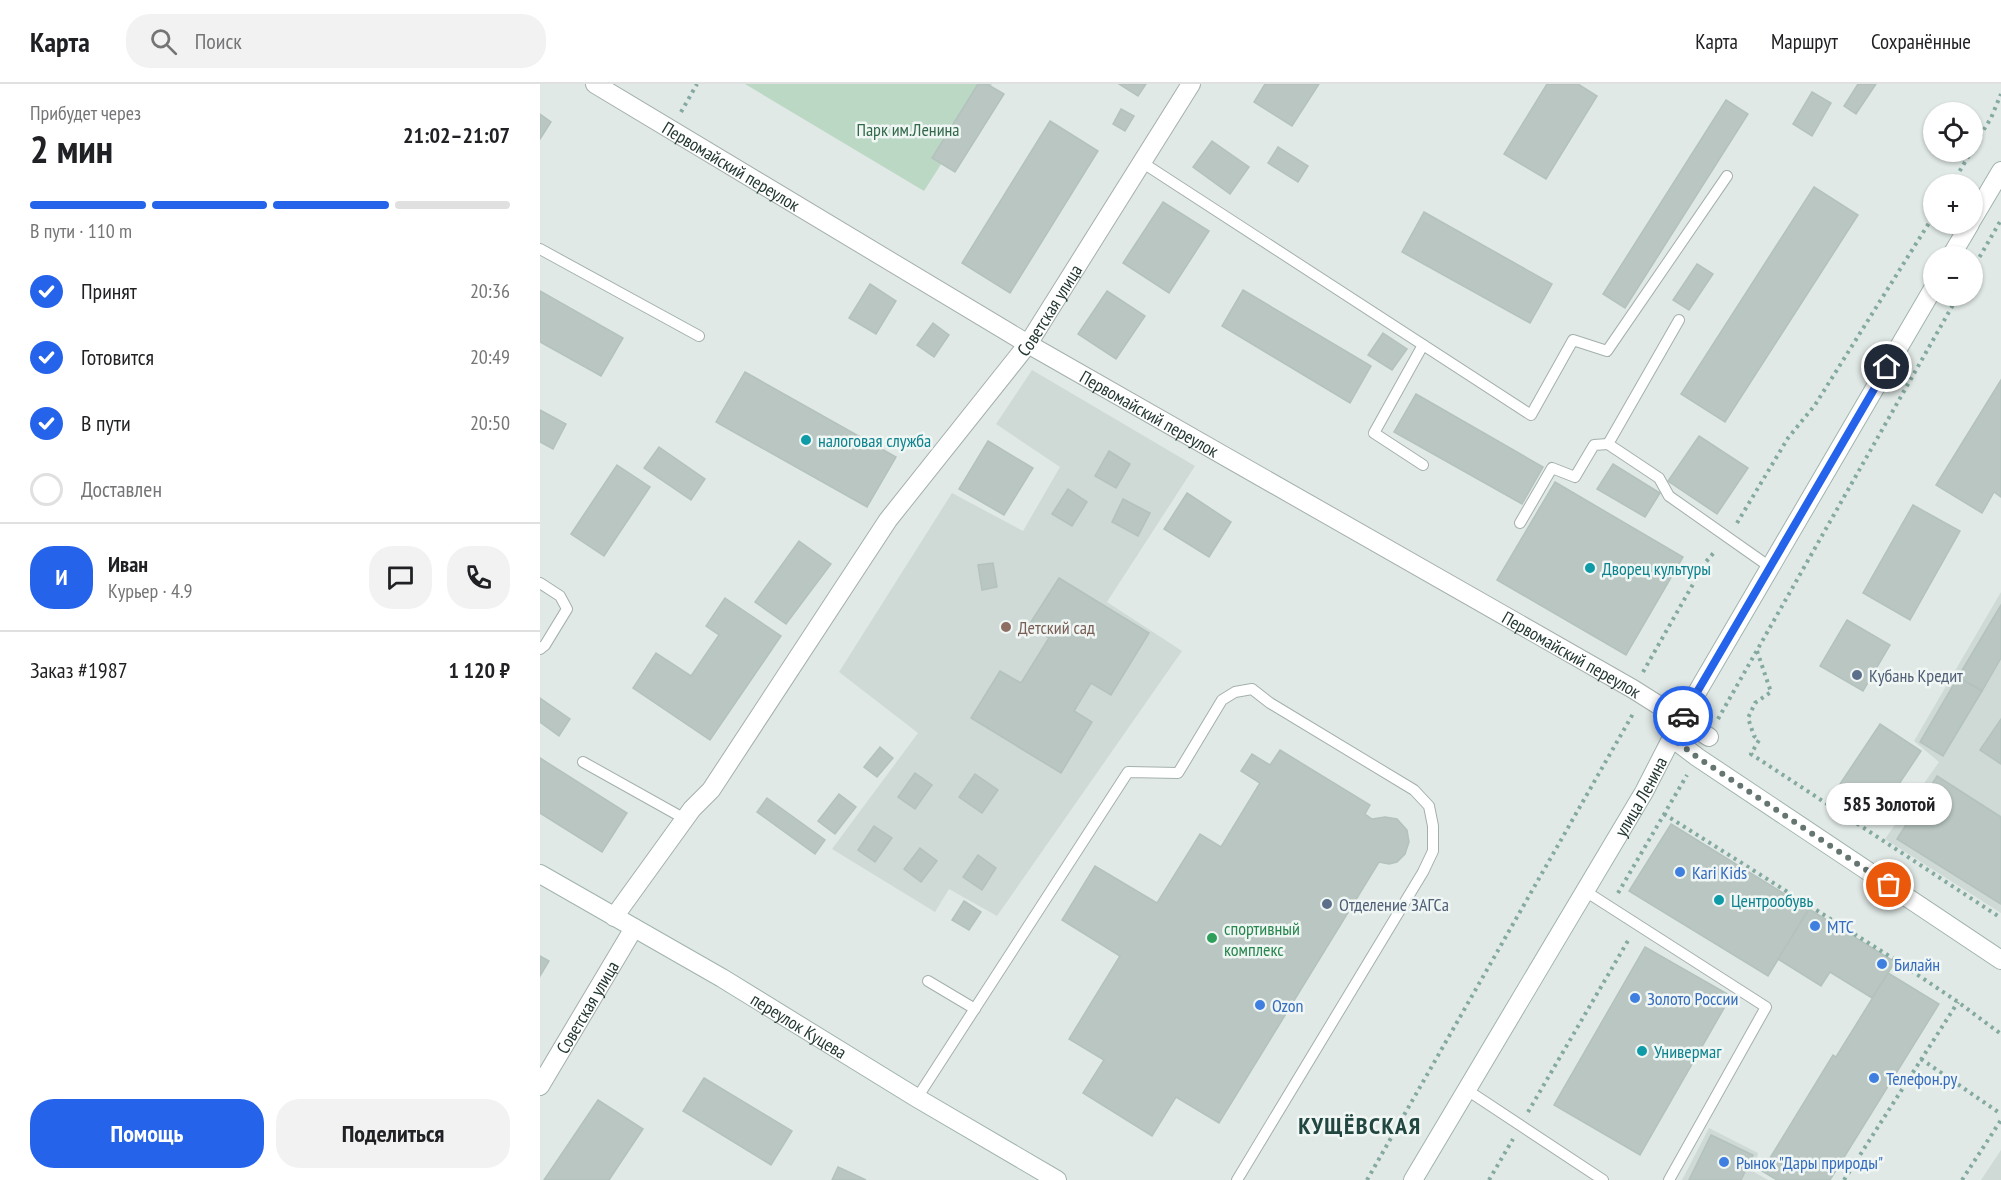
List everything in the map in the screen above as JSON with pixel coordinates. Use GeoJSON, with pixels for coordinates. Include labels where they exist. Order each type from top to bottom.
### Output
{"type":"FeatureCollection","features":[{"type":"Feature","properties":{"kind":"street","name":"Первомайский переулок"},"geometry":{"type":"LineString","coordinates":[[595,84],[1028,344],[1682,718],[1709,737]]}},
{"type":"Feature","properties":{"kind":"street","name":"Советская улица"},"geometry":{"type":"LineString","coordinates":[[685,819],[711,790],[888,519],[1028,344],[1191,84]]}},
{"type":"Feature","properties":{"kind":"street"},"geometry":{"type":"LineString","coordinates":[[1983,202],[2001,171]]}},
{"type":"Feature","properties":{"kind":"street","name":"улица Ленина"},"geometry":{"type":"LineString","coordinates":[[1413,1180],[1644,792],[1682,718],[1923,306]]}},
{"type":"Feature","properties":{"kind":"street"},"geometry":{"type":"LineString","coordinates":[[1672,738],[2001,960]]}},
{"type":"Feature","properties":{"kind":"street"},"geometry":{"type":"LineString","coordinates":[[614,917],[685,819]]}},
{"type":"Feature","properties":{"kind":"street","name":"переулок Куцева"},"geometry":{"type":"LineString","coordinates":[[540,874],[722,978],[917,1098],[1057,1180]]}},
{"type":"Feature","properties":{"kind":"street","name":"Советская улица"},"geometry":{"type":"LineString","coordinates":[[540,1086],[634,928]]}},
{"type":"Feature","properties":{"kind":"lane"},"geometry":{"type":"LineString","coordinates":[[1143,162],[1531,415],[1573,340],[1607,351],[1727,176]]}},
{"type":"Feature","properties":{"kind":"lane"},"geometry":{"type":"LineString","coordinates":[[540,249],[699,336]]}},
{"type":"Feature","properties":{"kind":"lane"},"geometry":{"type":"LineString","coordinates":[[1608,444],[1679,320]]}},
{"type":"Feature","properties":{"kind":"lane"},"geometry":{"type":"LineString","coordinates":[[1423,345],[1374,433],[1423,465]]}},
{"type":"Feature","properties":{"kind":"lane"},"geometry":{"type":"LineString","coordinates":[[1520,523],[1552,468],[1575,477],[1594,445],[1608,444],[1659,478],[1669,495],[1770,567]]}},
{"type":"Feature","properties":{"kind":"lane"},"geometry":{"type":"LineString","coordinates":[[540,583],[560,596],[567,609],[545,645],[540,649]]}},
{"type":"Feature","properties":{"kind":"lane"},"geometry":{"type":"LineString","coordinates":[[917,1098],[1128,772],[1178,773],[1222,700],[1235,692],[1252,689],[1270,703],[1414,790],[1429,806],[1433,826],[1433,851],[1423,872],[1237,1180]]}},
{"type":"Feature","properties":{"kind":"lane"},"geometry":{"type":"LineString","coordinates":[[583,762],[685,819]]}},
{"type":"Feature","properties":{"kind":"lane"},"geometry":{"type":"LineString","coordinates":[[1585,891],[1766,1007],[1669,1180]]}},
{"type":"Feature","properties":{"kind":"lane"},"geometry":{"type":"LineString","coordinates":[[928,981],[975,1009]]}},
{"type":"Feature","properties":{"kind":"lane"},"geometry":{"type":"LineString","coordinates":[[1467,1090],[1603,1180]]}},
{"type":"Feature","properties":{"kind":"path"},"geometry":{"type":"LineString","coordinates":[[672,130],[697,84]]}},
{"type":"Feature","properties":{"kind":"path"},"geometry":{"type":"LineString","coordinates":[[1983,129],[2001,94]]}},
{"type":"Feature","properties":{"kind":"path"},"geometry":{"type":"LineString","coordinates":[[1983,251],[2001,220]]}},
{"type":"Feature","properties":{"kind":"path"},"geometry":{"type":"LineString","coordinates":[[1367,1180],[1638,693],[1705,563],[1728,537],[1788,438],[1815,405],[1923,233]]}},
{"type":"Feature","properties":{"kind":"path"},"geometry":{"type":"LineString","coordinates":[[1709,737],[1756,650],[1952,306]]}},
{"type":"Feature","properties":{"kind":"path"},"geometry":{"type":"LineString","coordinates":[[1756,650],[1771,692],[1755,703],[1748,718],[1754,736],[1759,740],[1751,754],[2001,918]]}},
{"type":"Feature","properties":{"kind":"path"},"geometry":{"type":"LineString","coordinates":[[1610,907],[1697,757]]}},
{"type":"Feature","properties":{"kind":"path"},"geometry":{"type":"LineString","coordinates":[[1664,814],[1894,959],[2001,1034]]}},
{"type":"Feature","properties":{"kind":"path"},"geometry":{"type":"LineString","coordinates":[[1489,1180],[1637,924]]}},
{"type":"Feature","properties":{"kind":"path"},"geometry":{"type":"LineString","coordinates":[[1844,1180],[1958,1002]]}},
{"type":"Feature","properties":{"kind":"path"},"geometry":{"type":"LineString","coordinates":[[1921,1059],[2001,1114]]}},
{"type":"Feature","properties":{"kind":"path"},"geometry":{"type":"LineString","coordinates":[[1962,1180],[2001,1120]]}},
{"type":"Feature","properties":{"kind":"shaded area","name":"Детский сад"},"geometry":{"type":"Polygon","coordinates":[[[1032,370],[1195,466],[1107,602],[1182,651],[997,916],[949,889],[935,912],[832,849],[918,733],[839,672],[952,493],[1023,531],[1060,467],[996,424],[1032,370]]]}},
{"type":"Feature","properties":{"kind":"shaded area"},"geometry":{"type":"Polygon","coordinates":[[[2001,592],[2001,913],[1885,839],[1939,762],[1914,741],[2001,592]]]}},
{"type":"Feature","properties":{"kind":"shaded area","name":"Рынок \"Дары природы\""},"geometry":{"type":"Polygon","coordinates":[[[1709,1128],[1758,1153],[1754,1172],[1768,1180],[1682,1180],[1709,1128]]]}},
{"type":"Feature","properties":{"kind":"shaded area"},"geometry":{"type":"Polygon","coordinates":[[[2001,1150],[2001,1180],[1981,1180],[2001,1150]]]}},
{"type":"Feature","properties":{"kind":"green space","name":"Парк им.Ленина"},"geometry":{"type":"Polygon","coordinates":[[[745,84],[992,84],[924,191],[745,84]]]}},
{"type":"Feature","properties":{"kind":"building"},"geometry":{"type":"Polygon","coordinates":[[[978,84],[987,84],[1004,94],[955,172],[932,158],[978,84]]]}},
{"type":"Feature","properties":{"kind":"building"},"geometry":{"type":"Polygon","coordinates":[[[1119,84],[1146,84],[1138,96],[1119,84]]]}},
{"type":"Feature","properties":{"kind":"building"},"geometry":{"type":"Polygon","coordinates":[[[1265,84],[1319,84],[1292,126],[1254,102],[1265,84]]]}},
{"type":"Feature","properties":{"kind":"building"},"geometry":{"type":"Polygon","coordinates":[[[1547,84],[1578,84],[1597,96],[1546,179],[1504,154],[1547,84]]]}},
{"type":"Feature","properties":{"kind":"building"},"geometry":{"type":"Polygon","coordinates":[[[1858,84],[1876,84],[1856,114],[1844,106],[1858,84]]]}},
{"type":"Feature","properties":{"kind":"building"},"geometry":{"type":"Polygon","coordinates":[[[1812,92],[1831,103],[1812,136],[1793,124],[1812,92]]]}},
{"type":"Feature","properties":{"kind":"building"},"geometry":{"type":"Polygon","coordinates":[[[1726,100],[1748,114],[1625,308],[1603,294],[1726,100]]]}},
{"type":"Feature","properties":{"kind":"building"},"geometry":{"type":"Polygon","coordinates":[[[1121,109],[1134,116],[1125,131],[1113,124],[1121,109]]]}},
{"type":"Feature","properties":{"kind":"building"},"geometry":{"type":"Polygon","coordinates":[[[540,114],[551,122],[540,139],[540,114]]]}},
{"type":"Feature","properties":{"kind":"building"},"geometry":{"type":"Polygon","coordinates":[[[1050,121],[1098,151],[1010,293],[962,263],[1050,121]]]}},
{"type":"Feature","properties":{"kind":"building"},"geometry":{"type":"Polygon","coordinates":[[[1212,141],[1249,167],[1230,194],[1193,167],[1212,141]]]}},
{"type":"Feature","properties":{"kind":"building"},"geometry":{"type":"Polygon","coordinates":[[[1278,147],[1308,166],[1298,182],[1268,163],[1278,147]]]}},
{"type":"Feature","properties":{"kind":"building"},"geometry":{"type":"Polygon","coordinates":[[[1814,187],[1858,215],[1725,422],[1681,394],[1814,187]]]}},
{"type":"Feature","properties":{"kind":"building"},"geometry":{"type":"Polygon","coordinates":[[[1163,202],[1209,231],[1169,293],[1123,263],[1163,202]]]}},
{"type":"Feature","properties":{"kind":"building"},"geometry":{"type":"Polygon","coordinates":[[[1424,212],[1552,284],[1530,323],[1402,252],[1424,212]]]}},
{"type":"Feature","properties":{"kind":"building"},"geometry":{"type":"Polygon","coordinates":[[[1697,264],[1713,274],[1689,310],[1673,300],[1697,264]]]}},
{"type":"Feature","properties":{"kind":"building"},"geometry":{"type":"Polygon","coordinates":[[[870,284],[896,301],[876,334],[849,318],[870,284]]]}},
{"type":"Feature","properties":{"kind":"building"},"geometry":{"type":"Polygon","coordinates":[[[1243,290],[1371,366],[1350,403],[1222,326],[1243,290]]]}},
{"type":"Feature","properties":{"kind":"building"},"geometry":{"type":"Polygon","coordinates":[[[540,291],[623,338],[601,376],[540,342],[540,291]]]}},
{"type":"Feature","properties":{"kind":"building"},"geometry":{"type":"Polygon","coordinates":[[[1107,291],[1145,316],[1116,359],[1078,334],[1107,291]]]}},
{"type":"Feature","properties":{"kind":"building"},"geometry":{"type":"Polygon","coordinates":[[[933,323],[949,335],[934,357],[917,345],[933,323]]]}},
{"type":"Feature","properties":{"kind":"building"},"geometry":{"type":"Polygon","coordinates":[[[1383,333],[1407,349],[1392,370],[1368,355],[1383,333]]]}},
{"type":"Feature","properties":{"kind":"building","name":"налоговая служба"},"geometry":{"type":"Polygon","coordinates":[[[745,372],[896,457],[867,507],[716,422],[745,372]]]}},
{"type":"Feature","properties":{"kind":"building"},"geometry":{"type":"Polygon","coordinates":[[[2001,380],[2001,497],[1994,492],[1982,513],[1936,485],[2001,380]]]}},
{"type":"Feature","properties":{"kind":"building"},"geometry":{"type":"Polygon","coordinates":[[[1416,394],[1543,467],[1522,504],[1394,432],[1416,394]]]}},
{"type":"Feature","properties":{"kind":"building"},"geometry":{"type":"Polygon","coordinates":[[[540,410],[566,424],[553,449],[540,442],[540,410]]]}},
{"type":"Feature","properties":{"kind":"building"},"geometry":{"type":"Polygon","coordinates":[[[1699,436],[1748,468],[1717,514],[1668,481],[1699,436]]]}},
{"type":"Feature","properties":{"kind":"building"},"geometry":{"type":"Polygon","coordinates":[[[988,441],[1033,468],[1004,515],[959,489],[988,441]]]}},
{"type":"Feature","properties":{"kind":"building"},"geometry":{"type":"Polygon","coordinates":[[[659,447],[705,479],[691,500],[644,468],[659,447]]]}},
{"type":"Feature","properties":{"kind":"building"},"geometry":{"type":"Polygon","coordinates":[[[1109,451],[1130,464],[1116,488],[1095,476],[1109,451]]]}},
{"type":"Feature","properties":{"kind":"building"},"geometry":{"type":"Polygon","coordinates":[[[1613,464],[1660,493],[1645,517],[1597,489],[1613,464]]]}},
{"type":"Feature","properties":{"kind":"building"},"geometry":{"type":"Polygon","coordinates":[[[617,465],[650,487],[604,556],[571,534],[617,465]]]}},
{"type":"Feature","properties":{"kind":"building","name":"Дворец культуры"},"geometry":{"type":"Polygon","coordinates":[[[1555,482],[1683,557],[1626,655],[1497,580],[1555,482]]]}},
{"type":"Feature","properties":{"kind":"building"},"geometry":{"type":"Polygon","coordinates":[[[1068,489],[1087,502],[1072,526],[1052,514],[1068,489]]]}},
{"type":"Feature","properties":{"kind":"building"},"geometry":{"type":"Polygon","coordinates":[[[1187,493],[1231,522],[1209,557],[1164,529],[1187,493]]]}},
{"type":"Feature","properties":{"kind":"building"},"geometry":{"type":"Polygon","coordinates":[[[1123,499],[1150,513],[1138,536],[1112,522],[1123,499]]]}},
{"type":"Feature","properties":{"kind":"building"},"geometry":{"type":"Polygon","coordinates":[[[1913,505],[1960,531],[1910,620],[1863,593],[1913,505]]]}},
{"type":"Feature","properties":{"kind":"building"},"geometry":{"type":"Polygon","coordinates":[[[799,541],[831,564],[786,624],[755,602],[799,541]]]}},
{"type":"Feature","properties":{"kind":"building"},"geometry":{"type":"Polygon","coordinates":[[[993,563],[997,587],[982,590],[978,565],[993,563]]]}},
{"type":"Feature","properties":{"kind":"building"},"geometry":{"type":"Polygon","coordinates":[[[1059,578],[1149,633],[1111,695],[1091,683],[1074,711],[1092,722],[1061,773],[971,718],[1000,671],[1021,683],[1049,638],[1029,625],[1059,578]]]}},
{"type":"Feature","properties":{"kind":"building"},"geometry":{"type":"Polygon","coordinates":[[[725,598],[781,636],[710,740],[633,688],[656,653],[691,676],[719,635],[706,626],[725,598]]]}},
{"type":"Feature","properties":{"kind":"building"},"geometry":{"type":"Polygon","coordinates":[[[2001,605],[2001,658],[1982,691],[1958,677],[2001,605]]]}},
{"type":"Feature","properties":{"kind":"building"},"geometry":{"type":"Polygon","coordinates":[[[1847,620],[1890,645],[1863,691],[1820,666],[1847,620]]]}},
{"type":"Feature","properties":{"kind":"building"},"geometry":{"type":"Polygon","coordinates":[[[1958,677],[1982,691],[1943,756],[1920,742],[1958,677]]]}},
{"type":"Feature","properties":{"kind":"building"},"geometry":{"type":"Polygon","coordinates":[[[540,698],[570,719],[559,736],[540,722],[540,698]]]}},
{"type":"Feature","properties":{"kind":"building"},"geometry":{"type":"Polygon","coordinates":[[[2001,719],[2001,764],[1980,750],[2001,719]]]}},
{"type":"Feature","properties":{"kind":"building"},"geometry":{"type":"Polygon","coordinates":[[[1880,724],[1921,751],[1875,820],[1834,793],[1880,724]]]}},
{"type":"Feature","properties":{"kind":"building"},"geometry":{"type":"Polygon","coordinates":[[[880,747],[893,758],[877,777],[864,767],[880,747]]]}},
{"type":"Feature","properties":{"kind":"building","name":"спортивный комплекс"},"geometry":{"type":"Polygon","coordinates":[[[1280,750],[1370,805],[1365,814],[1372,819],[1385,817],[1397,819],[1407,830],[1409,842],[1405,854],[1397,862],[1389,864],[1379,862],[1219,1123],[1176,1097],[1152,1136],[1083,1093],[1104,1060],[1069,1039],[1120,956],[1062,920],[1095,866],[1157,903],[1200,834],[1221,847],[1260,783],[1241,771],[1252,754],[1270,765],[1280,750]]]}},
{"type":"Feature","properties":{"kind":"building"},"geometry":{"type":"Polygon","coordinates":[[[540,758],[627,813],[602,852],[540,813],[540,758]]]}},
{"type":"Feature","properties":{"kind":"building"},"geometry":{"type":"Polygon","coordinates":[[[915,773],[932,785],[915,809],[898,797],[915,773]]]}},
{"type":"Feature","properties":{"kind":"building"},"geometry":{"type":"Polygon","coordinates":[[[975,774],[998,790],[982,813],[959,797],[975,774]]]}},
{"type":"Feature","properties":{"kind":"building"},"geometry":{"type":"Polygon","coordinates":[[[1937,776],[2001,817],[2001,904],[1897,839],[1937,776]]]}},
{"type":"Feature","properties":{"kind":"building"},"geometry":{"type":"Polygon","coordinates":[[[839,794],[856,807],[835,834],[818,821],[839,794]]]}},
{"type":"Feature","properties":{"kind":"building"},"geometry":{"type":"Polygon","coordinates":[[[767,798],[825,840],[815,854],[757,812],[767,798]]]}},
{"type":"Feature","properties":{"kind":"building","name":"Центрообувь"},"geometry":{"type":"Polygon","coordinates":[[[1671,824],[1809,909],[1768,976],[1629,891],[1671,824]]]}},
{"type":"Feature","properties":{"kind":"building"},"geometry":{"type":"Polygon","coordinates":[[[874,826],[892,838],[875,862],[858,850],[874,826]]]}},
{"type":"Feature","properties":{"kind":"building"},"geometry":{"type":"Polygon","coordinates":[[[920,848],[937,861],[921,882],[904,869],[920,848]]]}},
{"type":"Feature","properties":{"kind":"building"},"geometry":{"type":"Polygon","coordinates":[[[978,855],[996,868],[982,890],[963,877],[978,855]]]}},
{"type":"Feature","properties":{"kind":"building"},"geometry":{"type":"Polygon","coordinates":[[[964,901],[981,912],[969,930],[952,920],[964,901]]]}},
{"type":"Feature","properties":{"kind":"building"},"geometry":{"type":"Polygon","coordinates":[[[1809,909],[1895,962],[1872,998],[1830,972],[1821,986],[1778,959],[1809,909]]]}},
{"type":"Feature","properties":{"kind":"building","name":"Универмаг"},"geometry":{"type":"Polygon","coordinates":[[[1645,947],[1731,996],[1640,1155],[1554,1105],[1645,947]]]}},
{"type":"Feature","properties":{"kind":"building"},"geometry":{"type":"Polygon","coordinates":[[[540,956],[549,961],[540,976],[540,956]]]}},
{"type":"Feature","properties":{"kind":"building"},"geometry":{"type":"Polygon","coordinates":[[[1888,973],[1939,1004],[1830,1180],[1777,1180],[1762,1171],[1833,1055],[1836,1057],[1888,973]]]}},
{"type":"Feature","properties":{"kind":"building"},"geometry":{"type":"Polygon","coordinates":[[[704,1078],[792,1131],[771,1165],[683,1111],[704,1078]]]}},
{"type":"Feature","properties":{"kind":"building"},"geometry":{"type":"Polygon","coordinates":[[[598,1100],[643,1129],[609,1180],[544,1180],[598,1100]]]}},
{"type":"Feature","properties":{"kind":"building","name":"Рынок \"Дары природы\""},"geometry":{"type":"Polygon","coordinates":[[[1711,1135],[1753,1155],[1741,1180],[1689,1180],[1711,1135]]]}},
{"type":"Feature","properties":{"kind":"building"},"geometry":{"type":"Polygon","coordinates":[[[838,1167],[866,1180],[832,1180],[838,1167]]]}},
{"type":"Feature","properties":{"kind":"way so far"},"geometry":{"type":"LineString","coordinates":[[1683,716],[1672,738],[1889,885]]}},
{"type":"Feature","properties":{"kind":"place","name":"налоговая служба"},"geometry":{"type":"Point","coordinates":[806,440]}},
{"type":"Feature","properties":{"kind":"place","name":"Дворец культуры"},"geometry":{"type":"Point","coordinates":[1590,568]}},
{"type":"Feature","properties":{"kind":"place","name":"Детский сад"},"geometry":{"type":"Point","coordinates":[1006,627]}},
{"type":"Feature","properties":{"kind":"place","name":"Кубань Кредит"},"geometry":{"type":"Point","coordinates":[1857,675]}},
{"type":"Feature","properties":{"kind":"place","name":"Kari Kids"},"geometry":{"type":"Point","coordinates":[1680,872]}},
{"type":"Feature","properties":{"kind":"place","name":"585 Золотой"},"geometry":{"type":"Point","coordinates":[1889,885]}},
{"type":"Feature","properties":{"kind":"place","name":"Центрообувь"},"geometry":{"type":"Point","coordinates":[1719,900]}},
{"type":"Feature","properties":{"kind":"place","name":"Отделение ЗАГСа"},"geometry":{"type":"Point","coordinates":[1327,904]}},
{"type":"Feature","properties":{"kind":"place","name":"МТС"},"geometry":{"type":"Point","coordinates":[1815,926]}},
{"type":"Feature","properties":{"kind":"place","name":"спортивный комплекс"},"geometry":{"type":"Point","coordinates":[1212,938]}},
{"type":"Feature","properties":{"kind":"place","name":"Билайн"},"geometry":{"type":"Point","coordinates":[1882,964]}},
{"type":"Feature","properties":{"kind":"place","name":"Золото России"},"geometry":{"type":"Point","coordinates":[1635,998]}},
{"type":"Feature","properties":{"kind":"place","name":"Ozon"},"geometry":{"type":"Point","coordinates":[1260,1005]}},
{"type":"Feature","properties":{"kind":"place","name":"Универмаг"},"geometry":{"type":"Point","coordinates":[1642,1051]}},
{"type":"Feature","properties":{"kind":"place","name":"Телефон.ру"},"geometry":{"type":"Point","coordinates":[1874,1078]}},
{"type":"Feature","properties":{"kind":"place","name":"Рынок \"Дары природы\""},"geometry":{"type":"Point","coordinates":[1724,1162]}},
{"type":"Feature","properties":{"kind":"district","name":"КУЩЁВСКАЯ"},"geometry":{"type":"Point","coordinates":[1360,1125]}},
{"type":"Feature","properties":{"kind":"route"},"geometry":{"type":"LineString","coordinates":[[1683,716],[1887,367]]}}]}
